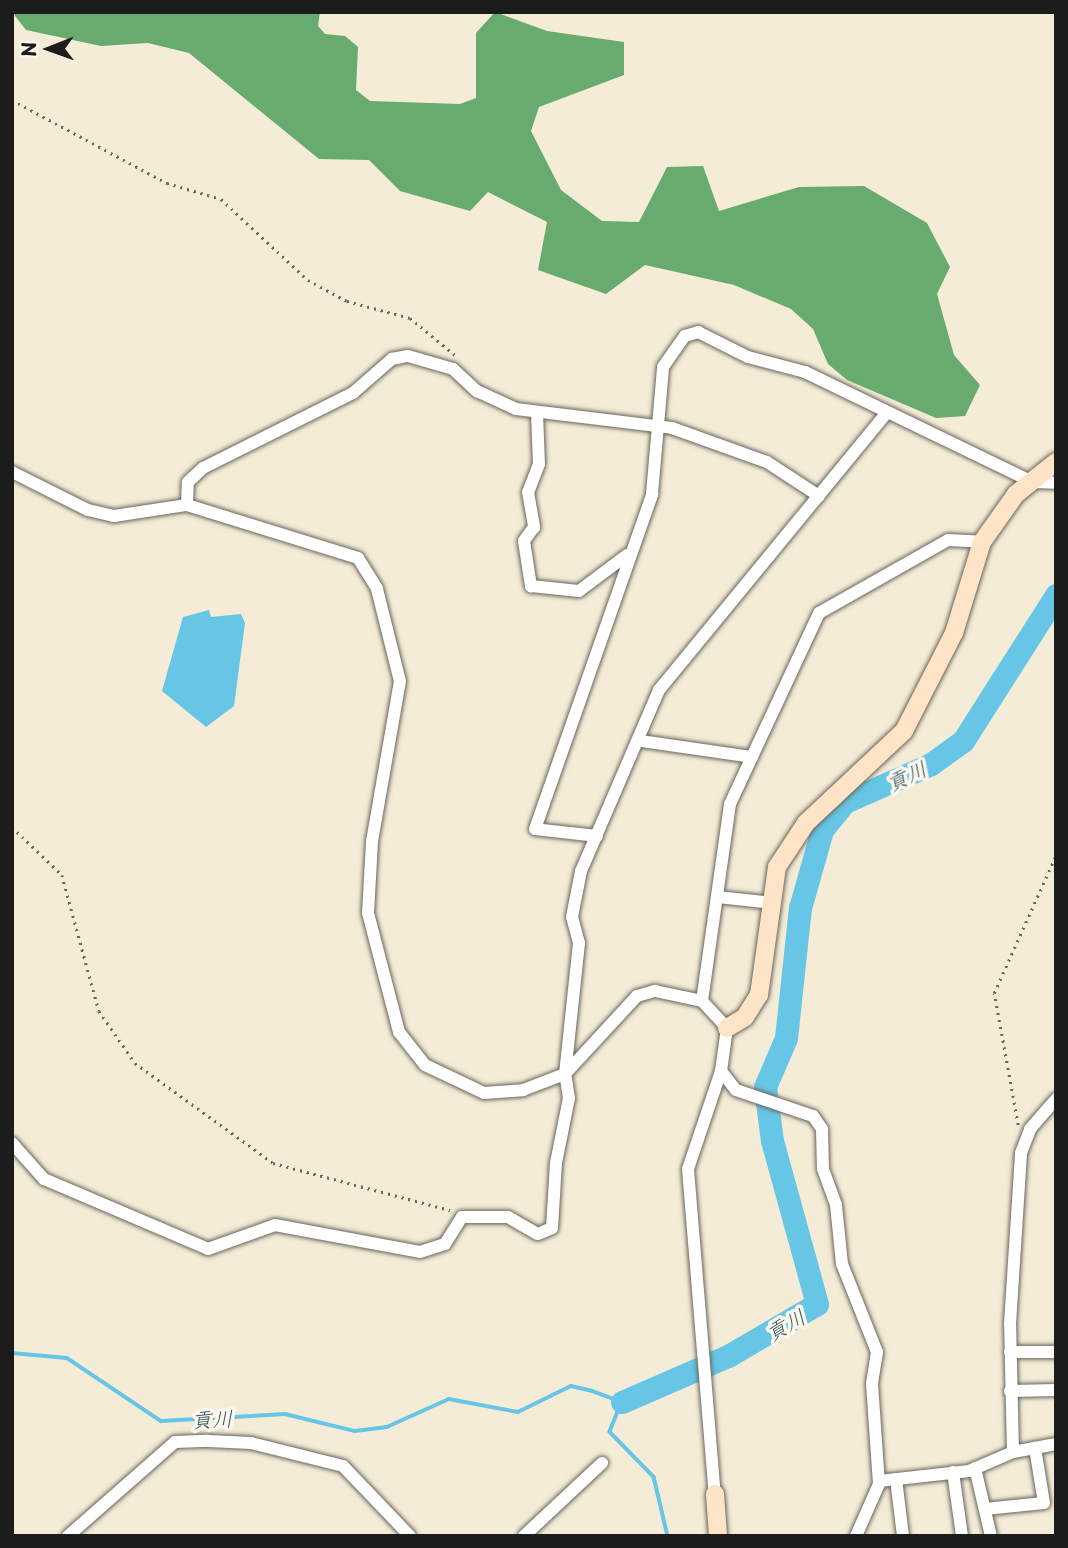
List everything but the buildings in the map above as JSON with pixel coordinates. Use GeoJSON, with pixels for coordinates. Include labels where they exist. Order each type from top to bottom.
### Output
{"type":"FeatureCollection","features":[{"type":"Feature","properties":{"kind":"street"},"geometry":{"type":"LineString","coordinates":[[597,836],[535,829],[652,494],[661,424],[663,368],[673,347],[698,332],[748,358],[805,372],[886,414],[1033,482],[1056,483]]}},
{"type":"Feature","properties":{"kind":"street"},"geometry":{"type":"LineString","coordinates":[[187,505],[188,482],[203,468],[353,393],[395,358],[453,369],[477,391],[537,413],[661,424],[767,461],[819,496]]}},
{"type":"Feature","properties":{"kind":"street"},"geometry":{"type":"LineString","coordinates":[[537,413],[538,464],[528,492],[534,527],[524,541],[531,586],[579,591],[629,554]]}},
{"type":"Feature","properties":{"kind":"street"},"geometry":{"type":"LineString","coordinates":[[12,1143],[44,1179],[208,1249],[275,1225],[436,1250],[462,1217],[508,1217],[538,1234],[552,1228],[556,1163],[569,1098],[565,1074],[579,943],[572,917],[581,871],[641,741],[659,690],[886,414]]}},
{"type":"Feature","properties":{"kind":"street"},"geometry":{"type":"LineString","coordinates":[[727,1028],[745,1017],[760,995],[777,867],[806,823],[904,731],[931,686],[982,542],[1016,494],[1056,462]]}},
{"type":"Feature","properties":{"kind":"street"},"geometry":{"type":"LineString","coordinates":[[12,472],[114,516],[187,505],[332,546],[358,558],[377,589],[400,681],[372,842],[368,913],[399,1032],[425,1065],[484,1093],[523,1090],[565,1074],[637,996],[655,991],[702,1001],[727,1028]]}},
{"type":"Feature","properties":{"kind":"street"},"geometry":{"type":"LineString","coordinates":[[702,1001],[730,804],[820,613],[948,540],[982,542]]}},
{"type":"Feature","properties":{"kind":"street"},"geometry":{"type":"LineString","coordinates":[[641,741],[752,757]]}},
{"type":"Feature","properties":{"kind":"street"},"geometry":{"type":"LineString","coordinates":[[718,897],[773,903]]}},
{"type":"Feature","properties":{"kind":"street"},"geometry":{"type":"LineString","coordinates":[[718,1536],[688,1169],[721,1071],[727,1028]]}},
{"type":"Feature","properties":{"kind":"street"},"geometry":{"type":"LineString","coordinates":[[721,1071],[736,1090],[813,1116],[822,1129],[823,1169],[836,1205],[842,1264],[877,1352],[872,1384],[879,1481],[856,1536]]}},
{"type":"Feature","properties":{"kind":"street"},"geometry":{"type":"LineString","coordinates":[[1013,1452],[1010,1352],[1021,1153],[1030,1129],[1056,1099]]}},
{"type":"Feature","properties":{"kind":"street"},"geometry":{"type":"LineString","coordinates":[[1010,1352],[1056,1352]]}},
{"type":"Feature","properties":{"kind":"street"},"geometry":{"type":"LineString","coordinates":[[1010,1391],[1056,1390]]}},
{"type":"Feature","properties":{"kind":"street"},"geometry":{"type":"LineString","coordinates":[[68,1536],[175,1442],[208,1441],[251,1443],[343,1466],[410,1536]]}},
{"type":"Feature","properties":{"kind":"street"},"geometry":{"type":"LineString","coordinates":[[879,1481],[975,1468],[1013,1452],[1056,1444]]}},
{"type":"Feature","properties":{"kind":"street"},"geometry":{"type":"LineString","coordinates":[[985,1508],[1044,1503],[1035,1448]]}},
{"type":"Feature","properties":{"kind":"street"},"geometry":{"type":"LineString","coordinates":[[524,1536],[602,1463]]}},
{"type":"Feature","properties":{"kind":"street"},"geometry":{"type":"LineString","coordinates":[[975,1468],[991,1536]]}},
{"type":"Feature","properties":{"kind":"street"},"geometry":{"type":"LineString","coordinates":[[953,1472],[962,1536]]}},
{"type":"Feature","properties":{"kind":"street"},"geometry":{"type":"LineString","coordinates":[[896,1479],[903,1536]]}},
{"type":"Feature","properties":{"kind":"path"},"geometry":{"type":"LineString","coordinates":[[12,100],[167,183],[221,199],[308,280],[347,301],[410,318],[457,359]]}},
{"type":"Feature","properties":{"kind":"path"},"geometry":{"type":"LineString","coordinates":[[12,827],[62,875],[99,1011],[135,1062],[273,1163],[366,1191],[430,1202],[462,1217]]}},
{"type":"Feature","properties":{"kind":"path"},"geometry":{"type":"LineString","coordinates":[[1021,1153],[994,993],[1056,855]]}},
{"type":"Feature","properties":{"kind":"green space"},"geometry":{"type":"Polygon","coordinates":[[[12,12],[320,12],[318,26],[325,34],[345,36],[358,47],[356,90],[370,101],[460,104],[476,98],[476,33],[495,12],[547,31],[624,42],[624,75],[539,107],[531,131],[561,190],[602,221],[639,222],[667,167],[703,166],[719,211],[799,187],[864,186],[927,223],[950,267],[937,294],[954,355],[980,385],[965,416],[936,418],[847,380],[828,364],[813,329],[791,309],[734,285],[645,265],[606,294],[538,270],[547,222],[488,192],[470,211],[400,191],[369,160],[319,159],[189,53],[148,43],[101,46],[26,30],[12,12]]]}},
{"type":"Feature","properties":{"kind":"water"},"geometry":{"type":"Polygon","coordinates":[[[209,610],[211,617],[241,614],[245,623],[234,706],[206,727],[162,691],[183,617],[209,610]]]}},
{"type":"Feature","properties":{"kind":"waterway","name":"貢川"},"geometry":{"type":"LineString","coordinates":[[622,1402],[728,1356],[817,1304],[772,1141],[765,1087],[786,1038],[800,908],[822,830],[845,802],[931,764],[963,741],[1056,595]]}},
{"type":"Feature","properties":{"kind":"waterway","name":"貢川"},"geometry":{"type":"LineString","coordinates":[[12,1353],[67,1358],[161,1421],[285,1414],[355,1431],[387,1427],[449,1399],[518,1412],[571,1386],[592,1391],[622,1402],[610,1432],[654,1477],[668,1536]]}}]}
